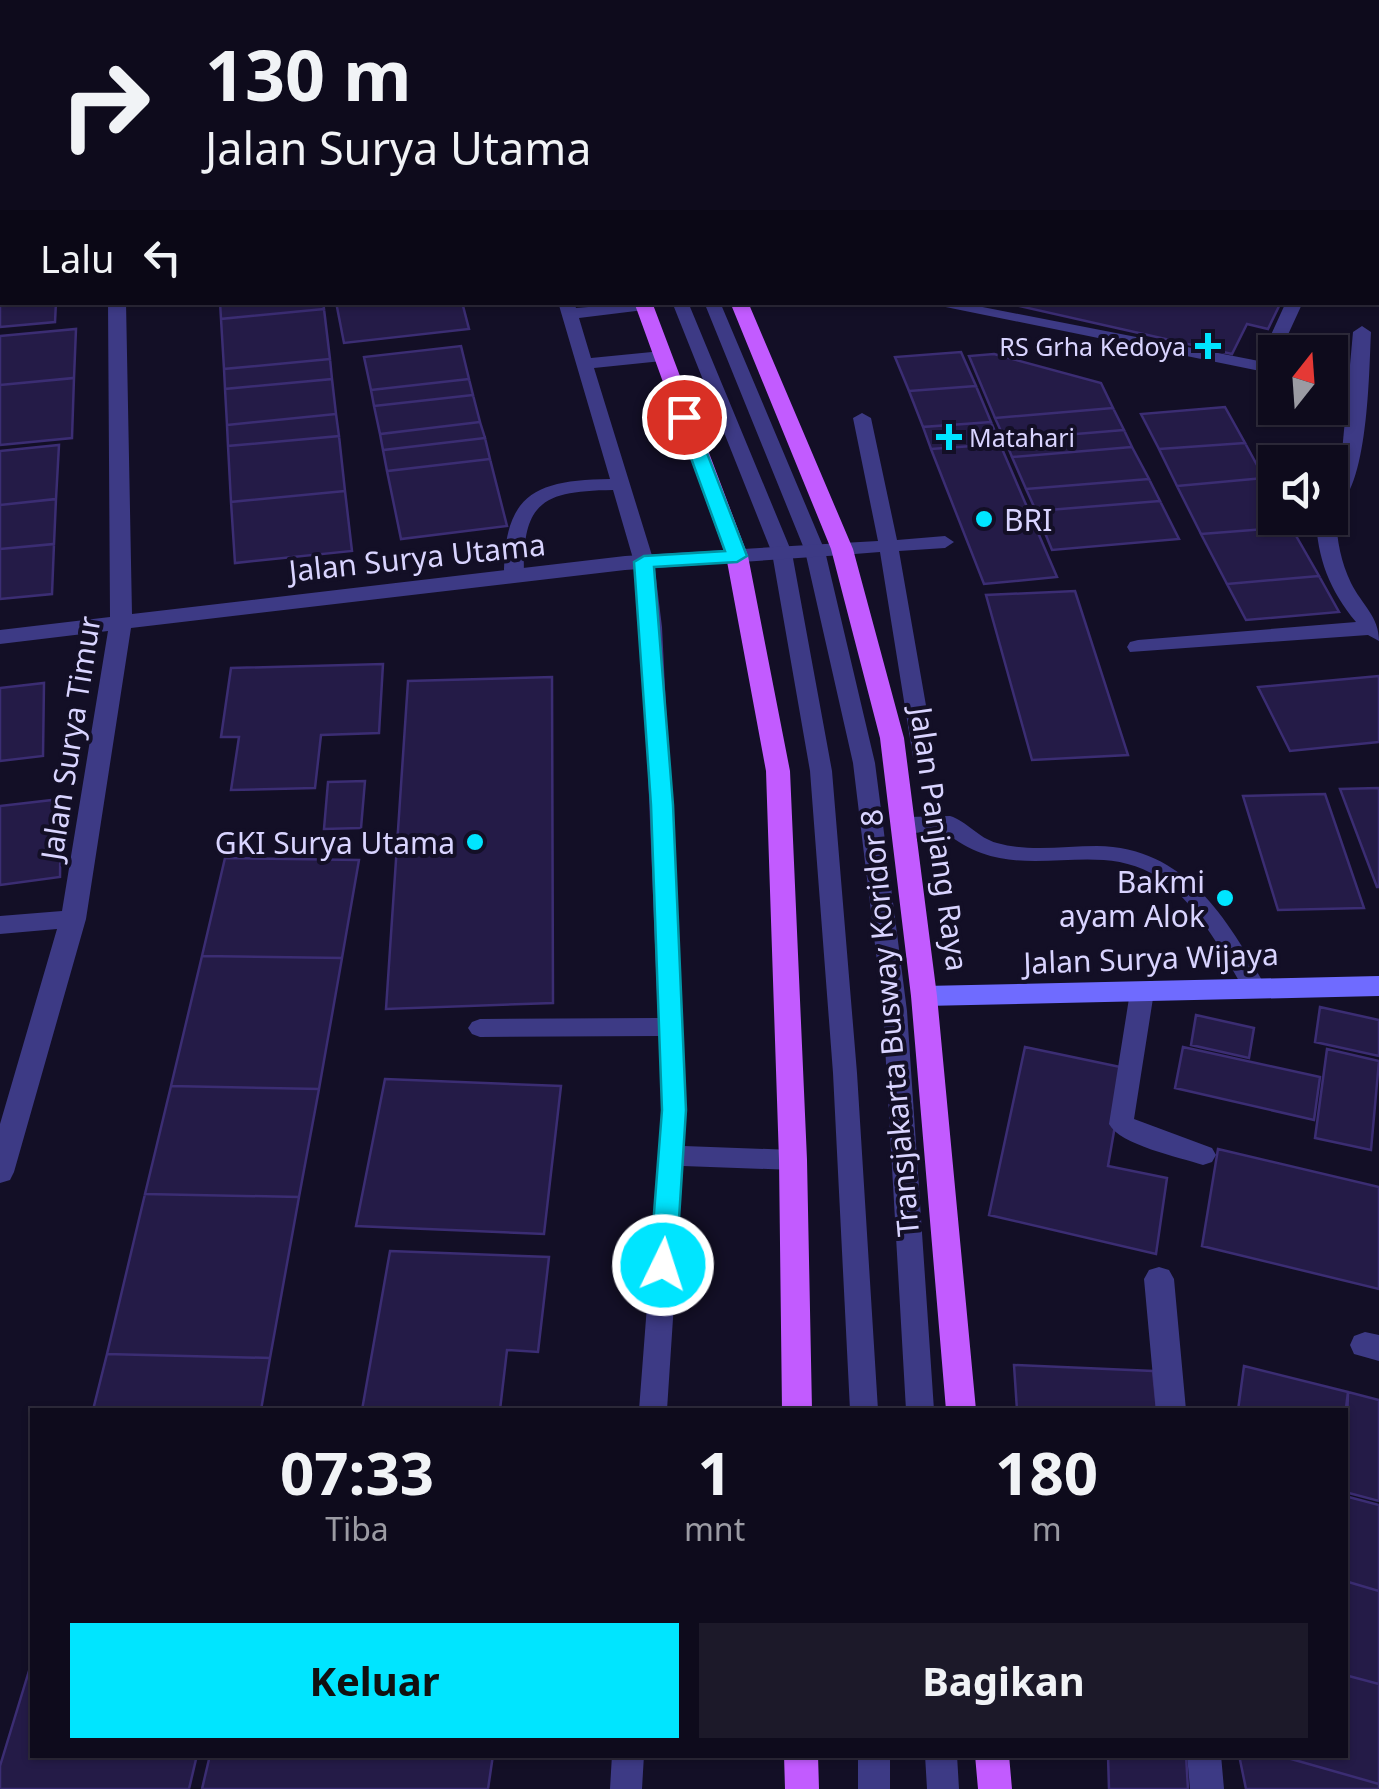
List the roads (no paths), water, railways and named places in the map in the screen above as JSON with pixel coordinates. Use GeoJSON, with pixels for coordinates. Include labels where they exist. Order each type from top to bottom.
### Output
{"type":"FeatureCollection","features":[{"type":"Feature","properties":{"kind":"main road"},"geometry":{"type":"LineString","coordinates":[[644,305],[737,556],[778,770],[793,1160],[796,1408]]}},
{"type":"Feature","properties":{"kind":"main road","name":"Jalan Panjang Raya"},"geometry":{"type":"LineString","coordinates":[[739,305],[892,738],[906,825],[924,996],[961,1408]]}},
{"type":"Feature","properties":{"kind":"main road"},"geometry":{"type":"LineString","coordinates":[[801,1758],[802,1789]]}},
{"type":"Feature","properties":{"kind":"main road"},"geometry":{"type":"LineString","coordinates":[[992,1758],[995,1789]]}},
{"type":"Feature","properties":{"kind":"street","name":"Jalan Surya Timur"},"geometry":{"type":"LineString","coordinates":[[0,1172],[73,920],[121,622],[117,305]]}},
{"type":"Feature","properties":{"kind":"street"},"geometry":{"type":"LineString","coordinates":[[1348,469],[1362,332]]}},
{"type":"Feature","properties":{"kind":"street"},"geometry":{"type":"LineString","coordinates":[[1325,535],[1325,548],[1355,612],[1376,631]]}},
{"type":"Feature","properties":{"kind":"street","name":"Jalan Surya Utama"},"geometry":{"type":"LineString","coordinates":[[0,637],[644,562],[828,550]]}},
{"type":"Feature","properties":{"kind":"street"},"geometry":{"type":"LineString","coordinates":[[1138,648],[1376,631]]}},
{"type":"Feature","properties":{"kind":"street"},"geometry":{"type":"LineString","coordinates":[[0,925],[73,920]]}},
{"type":"Feature","properties":{"kind":"street","name":"Jalan Surya Wijaya"},"geometry":{"type":"LineString","coordinates":[[924,996],[1379,986]]}},
{"type":"Feature","properties":{"kind":"street"},"geometry":{"type":"LineString","coordinates":[[1159,1279],[1171,1408]]}},
{"type":"Feature","properties":{"kind":"street"},"geometry":{"type":"LineString","coordinates":[[1204,1758],[1208,1789]]}},
{"type":"Feature","properties":{"kind":"lane"},"geometry":{"type":"LineString","coordinates":[[625,305],[567,308],[644,562],[662,805],[674,1110],[652,1408]]}},
{"type":"Feature","properties":{"kind":"lane","name":"Transjakarta Busway Koridor 8"},"geometry":{"type":"LineString","coordinates":[[681,305],[782,553],[821,770],[845,1073],[864,1408]]}},
{"type":"Feature","properties":{"kind":"lane","name":"Transjakarta Busway Koridor 8"},"geometry":{"type":"LineString","coordinates":[[713,305],[828,550],[864,763],[895,1011],[920,1408]]}},
{"type":"Feature","properties":{"kind":"lane"},"geometry":{"type":"LineString","coordinates":[[944,305],[1265,367],[1294,305]]}},
{"type":"Feature","properties":{"kind":"lane"},"geometry":{"type":"LineString","coordinates":[[585,364],[662,356]]}},
{"type":"Feature","properties":{"kind":"lane"},"geometry":{"type":"LineString","coordinates":[[862,418],[889,546],[924,757]]}},
{"type":"Feature","properties":{"kind":"lane"},"geometry":{"type":"LineString","coordinates":[[514,576],[514,526],[529,502],[553,490],[618,484]]}},
{"type":"Feature","properties":{"kind":"lane"},"geometry":{"type":"LineString","coordinates":[[828,550],[945,542]]}},
{"type":"Feature","properties":{"kind":"lane"},"geometry":{"type":"LineString","coordinates":[[906,825],[950,824],[965,842],[998,851],[1141,859],[1163,869],[1222,930],[1254,987]]}},
{"type":"Feature","properties":{"kind":"lane"},"geometry":{"type":"LineString","coordinates":[[1142,992],[1121,1124],[1204,1155]]}},
{"type":"Feature","properties":{"kind":"lane"},"geometry":{"type":"LineString","coordinates":[[480,1028],[668,1027]]}},
{"type":"Feature","properties":{"kind":"lane"},"geometry":{"type":"LineString","coordinates":[[671,1156],[793,1160]]}},
{"type":"Feature","properties":{"kind":"lane"},"geometry":{"type":"LineString","coordinates":[[626,1789],[628,1758]]}},
{"type":"Feature","properties":{"kind":"lane"},"geometry":{"type":"LineString","coordinates":[[874,1758],[874,1789]]}},
{"type":"Feature","properties":{"kind":"lane"},"geometry":{"type":"LineString","coordinates":[[941,1758],[944,1789]]}},
{"type":"Feature","properties":{"kind":"place","name":"RS Grha Kedoya"},"geometry":{"type":"Point","coordinates":[1208,346]}},
{"type":"Feature","properties":{"kind":"place","name":"Matahari"},"geometry":{"type":"Point","coordinates":[949,437]}},
{"type":"Feature","properties":{"kind":"place","name":"BRI"},"geometry":{"type":"Point","coordinates":[984,519]}},
{"type":"Feature","properties":{"kind":"place","name":"GKI Surya Utama"},"geometry":{"type":"Point","coordinates":[475,842]}},
{"type":"Feature","properties":{"kind":"place","name":"Bakmi ayam Alok"},"geometry":{"type":"Point","coordinates":[1225,898]}}]}
